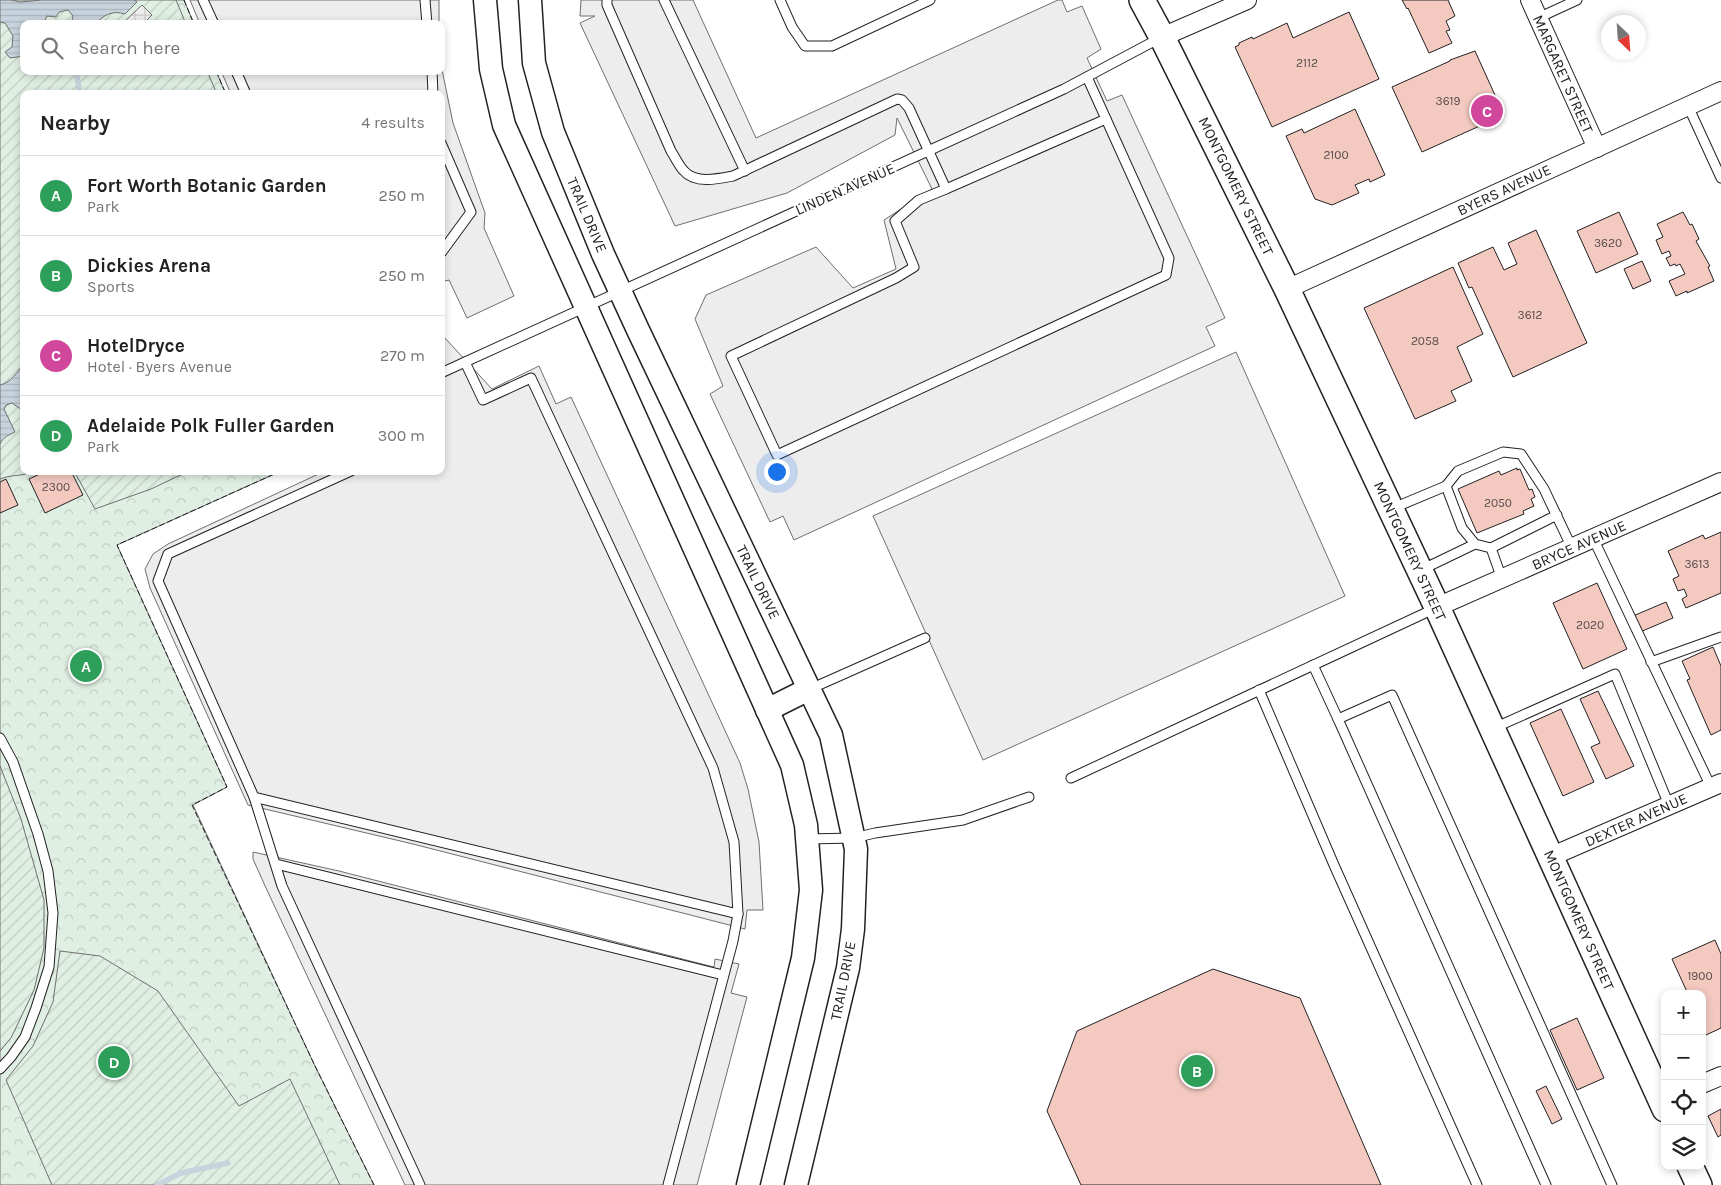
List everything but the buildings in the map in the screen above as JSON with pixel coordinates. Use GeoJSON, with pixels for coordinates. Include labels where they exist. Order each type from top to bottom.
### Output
{"type":"FeatureCollection","features":[{"type":"Feature","properties":{"kind":"main road","name":"MONTGOMERY STREET"},"geometry":{"type":"LineString","coordinates":[[1142,0],[1287,289],[1420,570],[1661,1098]]}},
{"type":"Feature","properties":{"kind":"main road"},"geometry":{"type":"LineString","coordinates":[[1692,1170],[1699,1185]]}},
{"type":"Feature","properties":{"kind":"street"},"geometry":{"type":"LineString","coordinates":[[486,0],[490,69],[504,125],[792,765],[806,826],[811,890],[803,958],[748,1185]]}},
{"type":"Feature","properties":{"kind":"street","name":"TRAIL DRIVE"},"geometry":{"type":"LineString","coordinates":[[530,0],[534,63],[553,132],[603,254],[831,734],[856,849],[853,929],[848,968],[796,1185]]}},
{"type":"Feature","properties":{"kind":"street","name":"LINDEN AVENUE"},"geometry":{"type":"LineString","coordinates":[[1162,37],[1247,0]]}},
{"type":"Feature","properties":{"kind":"street","name":"MARGARET STREET"},"geometry":{"type":"LineString","coordinates":[[1530,0],[1597,148]]}},
{"type":"Feature","properties":{"kind":"street","name":"BYERS AVENUE"},"geometry":{"type":"LineString","coordinates":[[1287,289],[1721,91]]}},
{"type":"Feature","properties":{"kind":"street","name":"BRYCE AVENUE"},"geometry":{"type":"LineString","coordinates":[[1437,608],[1721,482]]}},
{"type":"Feature","properties":{"kind":"street"},"geometry":{"type":"LineString","coordinates":[[767,710],[809,690]]}},
{"type":"Feature","properties":{"kind":"street","name":"DEXTER AVENUE"},"geometry":{"type":"LineString","coordinates":[[1550,857],[1716,785]]}},
{"type":"Feature","properties":{"kind":"street"},"geometry":{"type":"LineString","coordinates":[[1706,1082],[1721,1076]]}},
{"type":"Feature","properties":{"kind":"lane"},"geometry":{"type":"LineString","coordinates":[[203,0],[212,20]]}},
{"type":"Feature","properties":{"kind":"lane"},"geometry":{"type":"LineString","coordinates":[[425,0],[426,20]]}},
{"type":"Feature","properties":{"kind":"lane"},"geometry":{"type":"LineString","coordinates":[[608,0],[607,5],[671,151],[684,173],[701,180],[714,180],[733,176],[897,99],[902,100],[909,108],[946,189]]}},
{"type":"Feature","properties":{"kind":"lane"},"geometry":{"type":"LineString","coordinates":[[664,0],[745,171]]}},
{"type":"Feature","properties":{"kind":"lane"},"geometry":{"type":"LineString","coordinates":[[780,0],[792,27],[806,46],[832,46],[930,0]]}},
{"type":"Feature","properties":{"kind":"lane"},"geometry":{"type":"LineString","coordinates":[[1538,18],[1577,0]]}},
{"type":"Feature","properties":{"kind":"lane","name":"LINDEN AVENUE"},"geometry":{"type":"LineString","coordinates":[[445,371],[1064,89],[1162,37]]}},
{"type":"Feature","properties":{"kind":"lane"},"geometry":{"type":"LineString","coordinates":[[238,75],[244,90]]}},
{"type":"Feature","properties":{"kind":"lane"},"geometry":{"type":"LineString","coordinates":[[432,75],[433,90]]}},
{"type":"Feature","properties":{"kind":"lane"},"geometry":{"type":"LineString","coordinates":[[1087,77],[1169,258],[1166,275],[777,455],[731,356],[896,278],[914,267],[895,221],[919,200],[1106,120]]}},
{"type":"Feature","properties":{"kind":"lane"},"geometry":{"type":"LineString","coordinates":[[1688,106],[1721,178]]}},
{"type":"Feature","properties":{"kind":"lane"},"geometry":{"type":"LineString","coordinates":[[445,151],[471,212],[445,248]]}},
{"type":"Feature","properties":{"kind":"lane"},"geometry":{"type":"LineString","coordinates":[[465,362],[483,400],[531,378],[713,768],[734,842],[738,914],[733,941],[668,1185]]}},
{"type":"Feature","properties":{"kind":"lane"},"geometry":{"type":"LineString","coordinates":[[1391,510],[1446,486],[1458,471],[1504,452],[1521,454],[1544,490],[1572,548]]}},
{"type":"Feature","properties":{"kind":"lane"},"geometry":{"type":"LineString","coordinates":[[342,475],[168,554],[158,581],[254,797],[282,886],[420,1185]]}},
{"type":"Feature","properties":{"kind":"lane"},"geometry":{"type":"LineString","coordinates":[[1446,486],[1462,528],[1475,544],[1491,548],[1556,515]]}},
{"type":"Feature","properties":{"kind":"lane"},"geometry":{"type":"LineString","coordinates":[[1593,538],[1651,662],[1716,785]]}},
{"type":"Feature","properties":{"kind":"lane"},"geometry":{"type":"LineString","coordinates":[[1420,570],[1475,544]]}},
{"type":"Feature","properties":{"kind":"lane"},"geometry":{"type":"LineString","coordinates":[[1491,548],[1502,579]]}},
{"type":"Feature","properties":{"kind":"lane"},"geometry":{"type":"LineString","coordinates":[[1071,778],[1437,608]]}},
{"type":"Feature","properties":{"kind":"lane"},"geometry":{"type":"LineString","coordinates":[[809,690],[926,638]]}},
{"type":"Feature","properties":{"kind":"lane"},"geometry":{"type":"LineString","coordinates":[[1651,662],[1721,638]]}},
{"type":"Feature","properties":{"kind":"lane"},"geometry":{"type":"LineString","coordinates":[[1313,665],[1546,1185]]}},
{"type":"Feature","properties":{"kind":"lane"},"geometry":{"type":"LineString","coordinates":[[1492,728],[1615,674],[1669,805]]}},
{"type":"Feature","properties":{"kind":"lane"},"geometry":{"type":"LineString","coordinates":[[1259,690],[1406,1028],[1477,1185]]}},
{"type":"Feature","properties":{"kind":"lane"},"geometry":{"type":"LineString","coordinates":[[1338,719],[1392,695],[1612,1185]]}},
{"type":"Feature","properties":{"kind":"lane"},"geometry":{"type":"LineString","coordinates":[[0,738],[13,762],[38,834],[48,871],[52,913],[49,967],[36,1008],[25,1037],[0,1069]]}},
{"type":"Feature","properties":{"kind":"lane"},"geometry":{"type":"LineString","coordinates":[[254,797],[738,914]]}},
{"type":"Feature","properties":{"kind":"lane"},"geometry":{"type":"LineString","coordinates":[[807,839],[854,838],[875,833],[963,820],[1029,797]]}},
{"type":"Feature","properties":{"kind":"lane"},"geometry":{"type":"LineString","coordinates":[[276,864],[724,975]]}},
{"type":"Feature","properties":{"kind":"green space"},"geometry":{"type":"Polygon","coordinates":[[[0,0],[184,0],[192,20],[20,20],[20,75],[218,75],[224,90],[20,90],[20,475],[272,475],[117,545],[227,787],[193,805],[315,1066],[374,1185],[0,1185],[0,0]]]}},
{"type":"Feature","properties":{"kind":"green space"},"geometry":{"type":"Polygon","coordinates":[[[0,0],[176,0],[184,20],[20,20],[20,75],[209,75],[215,90],[20,90],[20,475],[0,479],[0,0]]]}},
{"type":"Feature","properties":{"kind":"green space"},"geometry":{"type":"Polygon","coordinates":[[[76,475],[181,475],[151,489],[95,509],[76,475]]]}},
{"type":"Feature","properties":{"kind":"green space"},"geometry":{"type":"Polygon","coordinates":[[[0,766],[21,819],[44,900],[44,948],[34,990],[11,1038],[0,1051],[0,766]]]}},
{"type":"Feature","properties":{"kind":"green space"},"geometry":{"type":"Polygon","coordinates":[[[60,951],[100,956],[158,991],[239,1106],[290,1079],[340,1185],[52,1185],[6,1080],[33,1046],[53,1002],[60,951]]]}},
{"type":"Feature","properties":{"kind":"shaded area"},"geometry":{"type":"Polygon","coordinates":[[[0,0],[20,2],[42,0],[134,0],[137,2],[125,14],[108,14],[100,20],[72,20],[73,16],[68,10],[59,12],[56,17],[47,16],[45,20],[20,20],[20,57],[10,58],[5,52],[12,47],[13,36],[5,23],[0,22],[0,0]]]}},
{"type":"Feature","properties":{"kind":"shaded area"},"geometry":{"type":"Polygon","coordinates":[[[190,0],[439,0],[439,20],[198,20],[190,0]]]}},
{"type":"Feature","properties":{"kind":"shaded area"},"geometry":{"type":"Polygon","coordinates":[[[581,0],[693,0],[756,138],[1058,0],[1062,0],[1067,12],[1082,6],[1101,49],[1087,58],[1107,101],[1122,95],[1225,318],[1206,327],[1215,346],[794,540],[783,516],[770,522],[710,394],[723,386],[695,319],[706,295],[816,247],[853,288],[896,269],[884,220],[932,189],[897,118],[895,135],[787,193],[675,226],[580,23],[595,16],[580,16],[581,0]]]}},
{"type":"Feature","properties":{"kind":"shaded area"},"geometry":{"type":"Polygon","coordinates":[[[142,5],[152,15],[147,20],[126,20],[142,5]]]}},
{"type":"Feature","properties":{"kind":"shaded area"},"geometry":{"type":"Polygon","coordinates":[[[223,75],[443,75],[453,123],[485,213],[484,228],[514,296],[467,318],[449,280],[445,281],[445,90],[229,90],[223,75]]]}},
{"type":"Feature","properties":{"kind":"shaded area"},"geometry":{"type":"Polygon","coordinates":[[[445,338],[492,389],[539,366],[556,404],[571,397],[740,763],[748,789],[759,842],[763,910],[747,910],[745,929],[413,844],[248,805],[150,588],[145,569],[153,554],[168,544],[316,475],[445,475],[445,338]]]}},
{"type":"Feature","properties":{"kind":"shaded area"},"geometry":{"type":"Polygon","coordinates":[[[1236,352],[1345,596],[983,760],[873,516],[1236,352]]]}},
{"type":"Feature","properties":{"kind":"shaded area"},"geometry":{"type":"Polygon","coordinates":[[[20,369],[20,409],[12,403],[6,405],[4,409],[15,432],[4,438],[0,444],[0,385],[11,379],[20,369]]]}},
{"type":"Feature","properties":{"kind":"shaded area"},"geometry":{"type":"Polygon","coordinates":[[[253,852],[339,871],[714,967],[715,959],[739,964],[731,993],[747,997],[697,1185],[405,1185],[266,888],[253,859],[253,852]]]}},
{"type":"Feature","properties":{"kind":"waterway"},"geometry":{"type":"LineString","coordinates":[[77,75],[79,90]]}},
{"type":"Feature","properties":{"kind":"waterway"},"geometry":{"type":"LineString","coordinates":[[157,1185],[181,1173],[228,1163]]}},
{"type":"Feature","properties":{"kind":"fence"},"geometry":{"type":"LineString","coordinates":[[184,0],[192,20]]}},
{"type":"Feature","properties":{"kind":"fence"},"geometry":{"type":"LineString","coordinates":[[218,75],[224,90]]}},
{"type":"Feature","properties":{"kind":"fence"},"geometry":{"type":"LineString","coordinates":[[272,475],[117,545],[227,787],[192,805],[315,1066],[374,1185]]}},
{"type":"Feature","properties":{"kind":"place","name":"HotelDryce"},"geometry":{"type":"Point","coordinates":[1487,111]}},
{"type":"Feature","properties":{"kind":"place","name":"Fort Worth Botanic Garden"},"geometry":{"type":"Point","coordinates":[86,666]}},
{"type":"Feature","properties":{"kind":"place","name":"Adelaide Polk Fuller Garden"},"geometry":{"type":"Point","coordinates":[114,1062]}},
{"type":"Feature","properties":{"kind":"place","name":"Dickies Arena"},"geometry":{"type":"Point","coordinates":[1197,1071]}}]}
